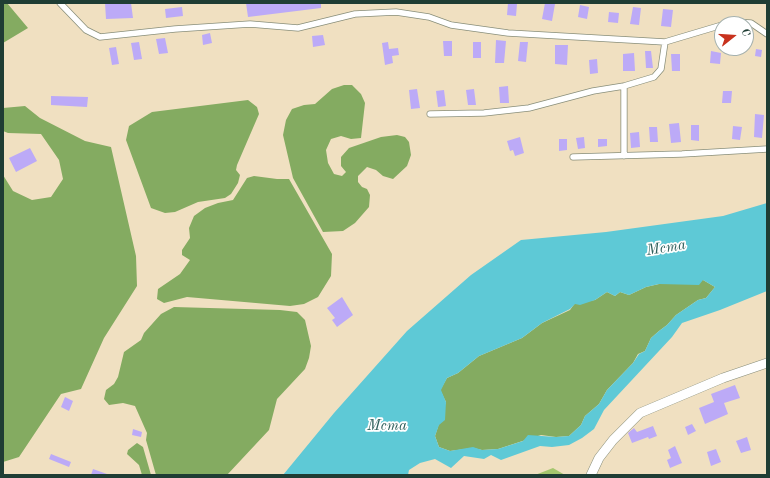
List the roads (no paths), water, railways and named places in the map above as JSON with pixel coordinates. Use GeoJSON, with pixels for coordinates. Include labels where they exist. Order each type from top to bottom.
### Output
{"type":"FeatureCollection","features":[{"type":"Feature","properties":{"kind":"main road"},"geometry":{"type":"LineString","coordinates":[[591,475],[599,458],[613,440],[640,413],[723,378],[767,364]]}},
{"type":"Feature","properties":{"kind":"street"},"geometry":{"type":"LineString","coordinates":[[60,3],[86,30],[100,37],[175,29],[250,24],[298,28],[355,14],[396,12],[429,17],[451,25],[508,33],[665,42],[714,27]]}},
{"type":"Feature","properties":{"kind":"street"},"geometry":{"type":"LineString","coordinates":[[754,25],[767,34]]}},
{"type":"Feature","properties":{"kind":"street"},"geometry":{"type":"LineString","coordinates":[[430,114],[484,113],[529,108],[593,91],[624,86],[654,77],[661,70],[665,42]]}},
{"type":"Feature","properties":{"kind":"street"},"geometry":{"type":"LineString","coordinates":[[624,86],[624,156]]}},
{"type":"Feature","properties":{"kind":"street"},"geometry":{"type":"LineString","coordinates":[[573,157],[767,149]]}},
{"type":"Feature","properties":{"kind":"water","name":"Мста"},"geometry":{"type":"Polygon","coordinates":[[[767,203],[767,291],[720,310],[682,323],[672,337],[604,410],[594,429],[582,438],[569,445],[552,447],[540,446],[501,460],[491,455],[484,459],[464,456],[451,468],[435,459],[420,463],[409,470],[408,475],[283,475],[334,413],[407,331],[471,275],[521,240],[606,232],[723,216],[767,203]],[[703,280],[699,285],[659,284],[646,287],[629,295],[620,292],[615,296],[607,292],[595,300],[580,305],[575,304],[570,309],[542,323],[522,338],[479,356],[458,373],[447,378],[441,390],[446,402],[445,420],[439,425],[435,436],[439,447],[450,451],[473,447],[482,450],[498,449],[523,441],[528,435],[556,437],[569,436],[581,425],[585,416],[599,404],[607,390],[633,363],[639,354],[645,351],[651,338],[667,325],[676,315],[698,300],[706,298],[715,287],[703,280]]]}}]}
